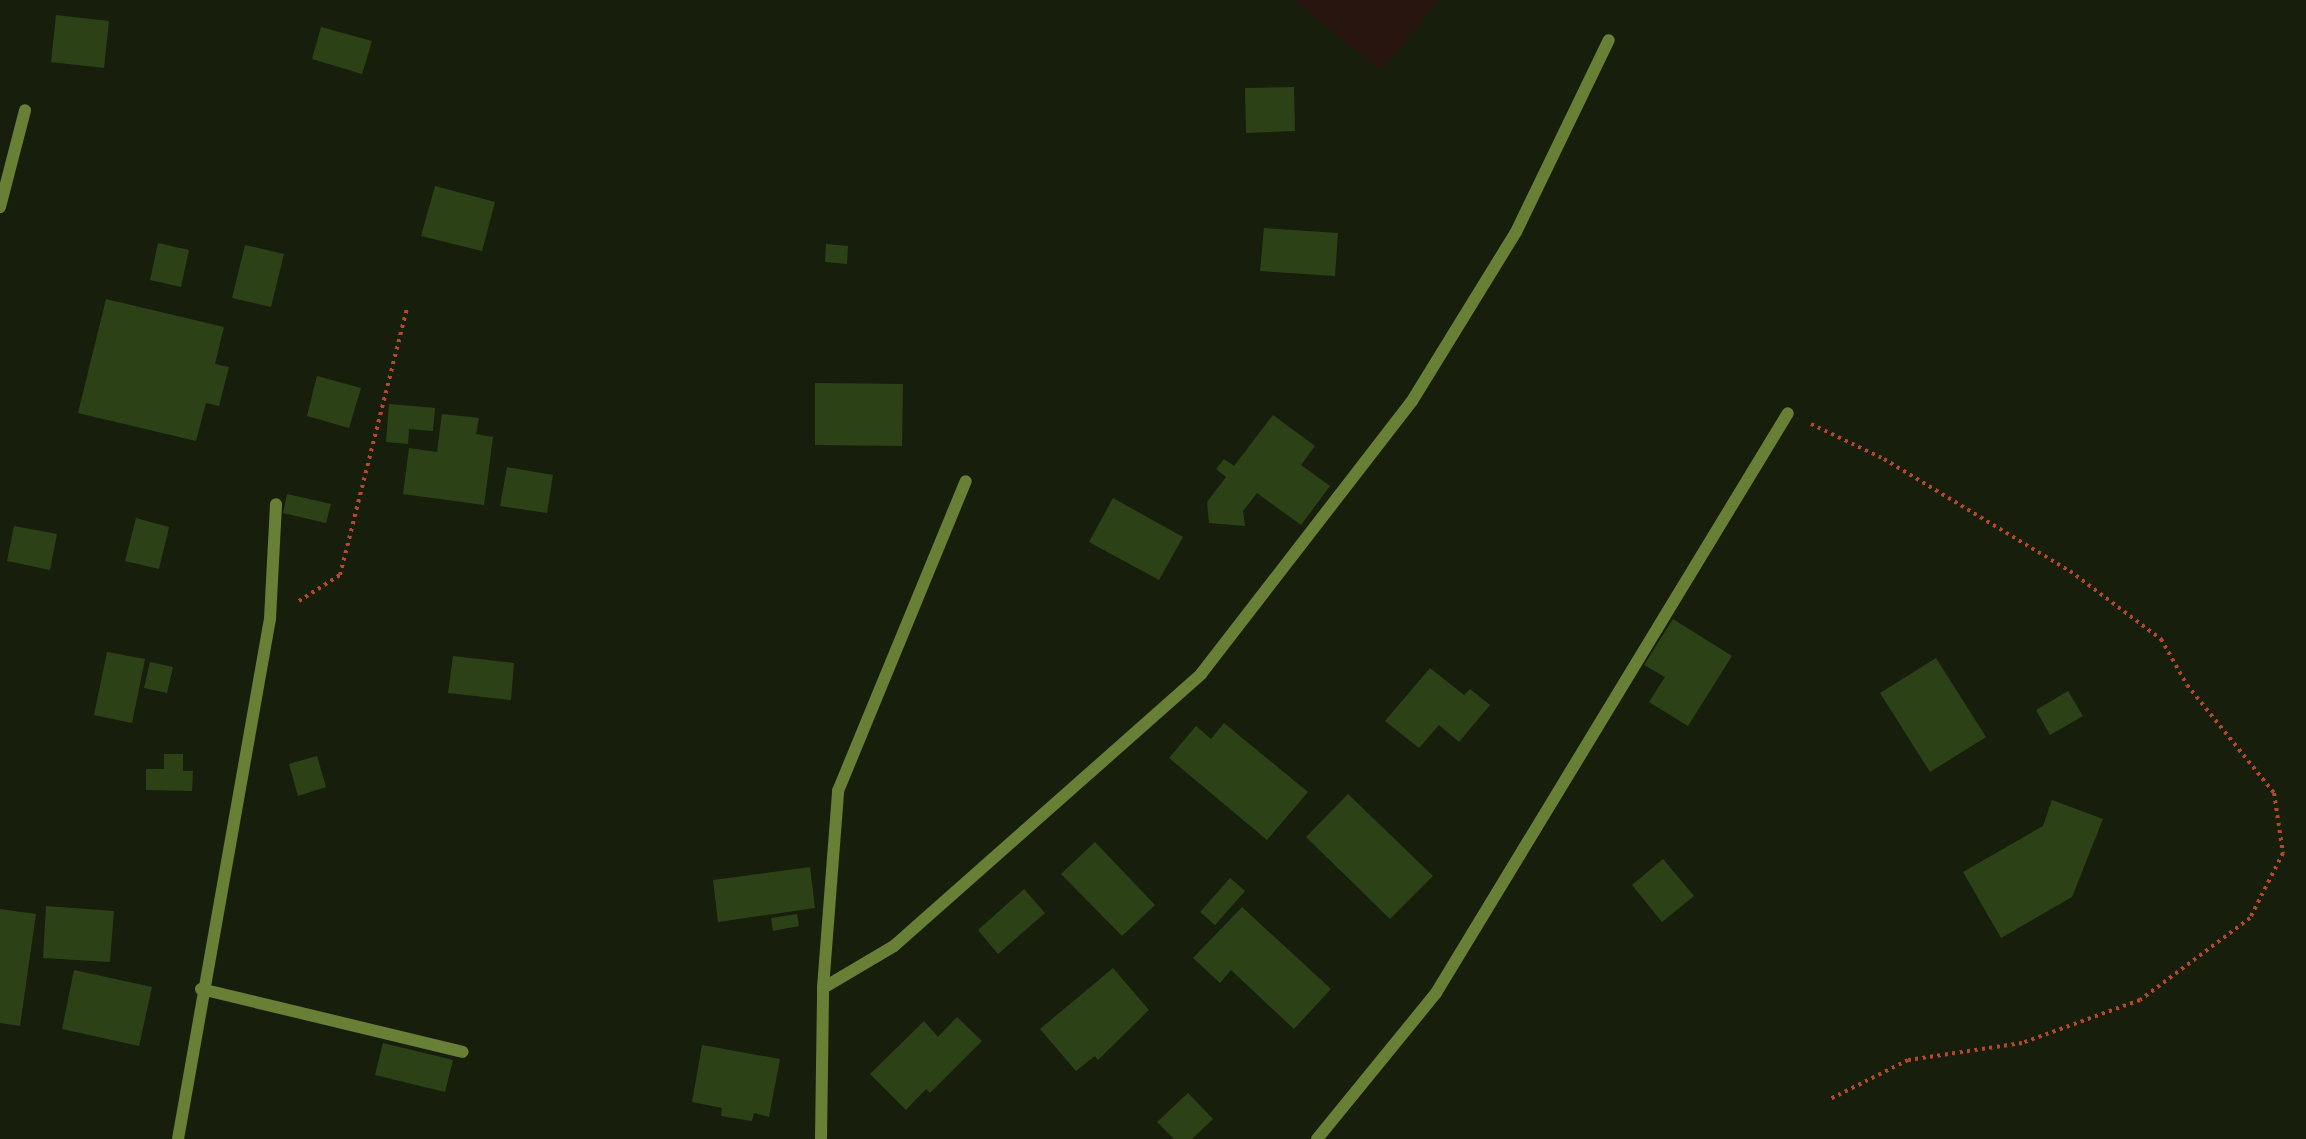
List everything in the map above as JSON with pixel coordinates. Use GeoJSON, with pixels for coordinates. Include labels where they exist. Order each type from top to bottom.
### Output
{"type":"FeatureCollection","features":[{"type":"Feature","properties":{"kind":"street"},"geometry":{"type":"LineString","coordinates":[[823,988],[894,946],[1201,674],[1412,401],[1516,232],[1609,40]]}},
{"type":"Feature","properties":{"kind":"street"},"geometry":{"type":"LineString","coordinates":[[0,207],[25,110]]}},
{"type":"Feature","properties":{"kind":"street"},"geometry":{"type":"LineString","coordinates":[[1317,1139],[1436,993],[1788,413]]}},
{"type":"Feature","properties":{"kind":"street"},"geometry":{"type":"LineString","coordinates":[[821,1139],[823,988],[838,791],[966,481]]}},
{"type":"Feature","properties":{"kind":"street"},"geometry":{"type":"LineString","coordinates":[[178,1139],[201,989],[270,619],[276,504]]}},
{"type":"Feature","properties":{"kind":"street"},"geometry":{"type":"LineString","coordinates":[[201,989],[463,1052]]}},
{"type":"Feature","properties":{"kind":"path"},"geometry":{"type":"LineString","coordinates":[[270,619],[340,575],[407,308]]}},
{"type":"Feature","properties":{"kind":"path"},"geometry":{"type":"LineString","coordinates":[[1788,413],[1884,459],[2070,571],[2161,639],[2187,685],[2274,793],[2283,853],[2250,918],[2140,1000],[2022,1043],[1908,1059],[1828,1100]]}},
{"type":"Feature","properties":{"kind":"shaded area"},"geometry":{"type":"Polygon","coordinates":[[[1294,0],[1438,0],[1381,71],[1294,0]]]}},
{"type":"Feature","properties":{"kind":"building"},"geometry":{"type":"Polygon","coordinates":[[[56,15],[109,21],[104,68],[51,62],[56,15]]]}},
{"type":"Feature","properties":{"kind":"building"},"geometry":{"type":"Polygon","coordinates":[[[321,27],[372,41],[362,74],[312,59],[321,27]]]}},
{"type":"Feature","properties":{"kind":"building"},"geometry":{"type":"Polygon","coordinates":[[[1294,87],[1295,131],[1246,133],[1245,88],[1294,87]]]}},
{"type":"Feature","properties":{"kind":"building"},"geometry":{"type":"Polygon","coordinates":[[[435,186],[495,202],[482,251],[421,236],[435,186]]]}},
{"type":"Feature","properties":{"kind":"building"},"geometry":{"type":"Polygon","coordinates":[[[1264,228],[1338,233],[1335,276],[1260,271],[1264,228]]]}},
{"type":"Feature","properties":{"kind":"building"},"geometry":{"type":"Polygon","coordinates":[[[158,243],[189,250],[181,287],[150,280],[158,243]]]}},
{"type":"Feature","properties":{"kind":"building"},"geometry":{"type":"Polygon","coordinates":[[[826,244],[848,246],[847,264],[825,262],[826,244]]]}},
{"type":"Feature","properties":{"kind":"building"},"geometry":{"type":"Polygon","coordinates":[[[245,245],[284,254],[271,307],[232,298],[245,245]]]}},
{"type":"Feature","properties":{"kind":"building"},"geometry":{"type":"Polygon","coordinates":[[[106,299],[224,327],[215,364],[229,367],[219,406],[206,403],[196,441],[78,413],[106,299]]]}},
{"type":"Feature","properties":{"kind":"building"},"geometry":{"type":"Polygon","coordinates":[[[317,376],[361,388],[349,428],[307,416],[317,376]]]}},
{"type":"Feature","properties":{"kind":"building"},"geometry":{"type":"Polygon","coordinates":[[[815,383],[903,384],[902,446],[815,445],[815,383]]]}},
{"type":"Feature","properties":{"kind":"building"},"geometry":{"type":"Polygon","coordinates":[[[389,404],[435,408],[433,431],[409,429],[408,444],[386,442],[389,404]]]}},
{"type":"Feature","properties":{"kind":"building"},"geometry":{"type":"Polygon","coordinates":[[[442,414],[479,418],[476,434],[493,437],[484,505],[403,494],[409,448],[437,452],[442,414]]]}},
{"type":"Feature","properties":{"kind":"building"},"geometry":{"type":"Polygon","coordinates":[[[1273,415],[1315,446],[1301,465],[1330,486],[1301,525],[1257,493],[1243,511],[1245,526],[1209,523],[1207,502],[1226,477],[1216,469],[1224,459],[1234,466],[1273,415]]]}},
{"type":"Feature","properties":{"kind":"building"},"geometry":{"type":"Polygon","coordinates":[[[507,467],[553,475],[547,513],[500,506],[507,467]]]}},
{"type":"Feature","properties":{"kind":"building"},"geometry":{"type":"Polygon","coordinates":[[[287,494],[331,504],[326,523],[283,513],[287,494]]]}},
{"type":"Feature","properties":{"kind":"building"},"geometry":{"type":"Polygon","coordinates":[[[1113,498],[1183,537],[1159,580],[1089,542],[1113,498]]]}},
{"type":"Feature","properties":{"kind":"building"},"geometry":{"type":"Polygon","coordinates":[[[136,518],[169,527],[159,569],[125,561],[136,518]]]}},
{"type":"Feature","properties":{"kind":"building"},"geometry":{"type":"Polygon","coordinates":[[[14,526],[57,534],[50,570],[7,561],[14,526]]]}},
{"type":"Feature","properties":{"kind":"building"},"geometry":{"type":"Polygon","coordinates":[[[1673,619],[1732,656],[1688,726],[1649,702],[1665,677],[1644,665],[1673,619]]]}},
{"type":"Feature","properties":{"kind":"building"},"geometry":{"type":"Polygon","coordinates":[[[107,652],[145,659],[132,723],[94,715],[107,652]]]}},
{"type":"Feature","properties":{"kind":"building"},"geometry":{"type":"Polygon","coordinates":[[[453,656],[514,663],[511,700],[448,693],[453,656]]]}},
{"type":"Feature","properties":{"kind":"building"},"geometry":{"type":"Polygon","coordinates":[[[1936,658],[1986,737],[1930,772],[1880,693],[1936,658]]]}},
{"type":"Feature","properties":{"kind":"building"},"geometry":{"type":"Polygon","coordinates":[[[150,662],[173,667],[167,693],[144,688],[150,662]]]}},
{"type":"Feature","properties":{"kind":"building"},"geometry":{"type":"Polygon","coordinates":[[[1430,668],[1464,695],[1470,689],[1490,705],[1459,742],[1439,725],[1419,748],[1385,721],[1430,668]]]}},
{"type":"Feature","properties":{"kind":"building"},"geometry":{"type":"Polygon","coordinates":[[[2068,691],[2083,716],[2050,735],[2036,710],[2068,691]]]}},
{"type":"Feature","properties":{"kind":"building"},"geometry":{"type":"Polygon","coordinates":[[[1224,723],[1308,792],[1267,840],[1169,758],[1196,726],[1211,739],[1224,723]]]}},
{"type":"Feature","properties":{"kind":"building"},"geometry":{"type":"Polygon","coordinates":[[[164,754],[183,754],[183,771],[193,771],[192,791],[146,790],[146,769],[164,769],[164,754]]]}},
{"type":"Feature","properties":{"kind":"building"},"geometry":{"type":"Polygon","coordinates":[[[317,756],[326,787],[298,796],[289,764],[317,756]]]}},
{"type":"Feature","properties":{"kind":"building"},"geometry":{"type":"Polygon","coordinates":[[[1348,794],[1433,876],[1390,919],[1306,837],[1348,794]]]}},
{"type":"Feature","properties":{"kind":"building"},"geometry":{"type":"Polygon","coordinates":[[[2052,800],[2103,819],[2072,897],[2001,938],[1963,872],[2043,826],[2052,800]]]}},
{"type":"Feature","properties":{"kind":"building"},"geometry":{"type":"Polygon","coordinates":[[[1095,842],[1155,905],[1122,936],[1061,874],[1095,842]]]}},
{"type":"Feature","properties":{"kind":"building"},"geometry":{"type":"Polygon","coordinates":[[[1663,859],[1694,896],[1662,922],[1632,885],[1663,859]]]}},
{"type":"Feature","properties":{"kind":"building"},"geometry":{"type":"Polygon","coordinates":[[[810,867],[815,908],[718,922],[713,880],[810,867]]]}},
{"type":"Feature","properties":{"kind":"building"},"geometry":{"type":"Polygon","coordinates":[[[1230,878],[1245,891],[1215,925],[1200,912],[1230,878]]]}},
{"type":"Feature","properties":{"kind":"building"},"geometry":{"type":"Polygon","coordinates":[[[1024,889],[1045,913],[998,954],[978,930],[1024,889]]]}},
{"type":"Feature","properties":{"kind":"building"},"geometry":{"type":"Polygon","coordinates":[[[46,906],[114,911],[110,962],[43,958],[46,906]]]}},
{"type":"Feature","properties":{"kind":"building"},"geometry":{"type":"Polygon","coordinates":[[[1242,907],[1331,989],[1294,1029],[1231,970],[1220,983],[1193,958],[1242,907]]]}},
{"type":"Feature","properties":{"kind":"building"},"geometry":{"type":"Polygon","coordinates":[[[0,909],[36,914],[20,1026],[0,1023],[0,909]]]}},
{"type":"Feature","properties":{"kind":"building"},"geometry":{"type":"Polygon","coordinates":[[[797,914],[799,926],[773,931],[771,918],[797,914]]]}},
{"type":"Feature","properties":{"kind":"building"},"geometry":{"type":"Polygon","coordinates":[[[1113,968],[1149,1010],[1098,1060],[1095,1056],[1076,1071],[1040,1029],[1113,968]]]}},
{"type":"Feature","properties":{"kind":"building"},"geometry":{"type":"Polygon","coordinates":[[[74,970],[152,987],[139,1046],[62,1029],[74,970]]]}},
{"type":"Feature","properties":{"kind":"building"},"geometry":{"type":"Polygon","coordinates":[[[957,1017],[982,1041],[930,1093],[926,1089],[906,1110],[870,1074],[924,1021],[938,1037],[957,1017]]]}},
{"type":"Feature","properties":{"kind":"building"},"geometry":{"type":"Polygon","coordinates":[[[383,1043],[453,1060],[445,1092],[375,1075],[383,1043]]]}},
{"type":"Feature","properties":{"kind":"building"},"geometry":{"type":"Polygon","coordinates":[[[702,1045],[780,1059],[769,1117],[754,1113],[752,1121],[721,1116],[722,1108],[692,1102],[702,1045]]]}},
{"type":"Feature","properties":{"kind":"building"},"geometry":{"type":"Polygon","coordinates":[[[1188,1093],[1213,1119],[1192,1139],[1174,1139],[1157,1122],[1188,1093]]]}}]}
